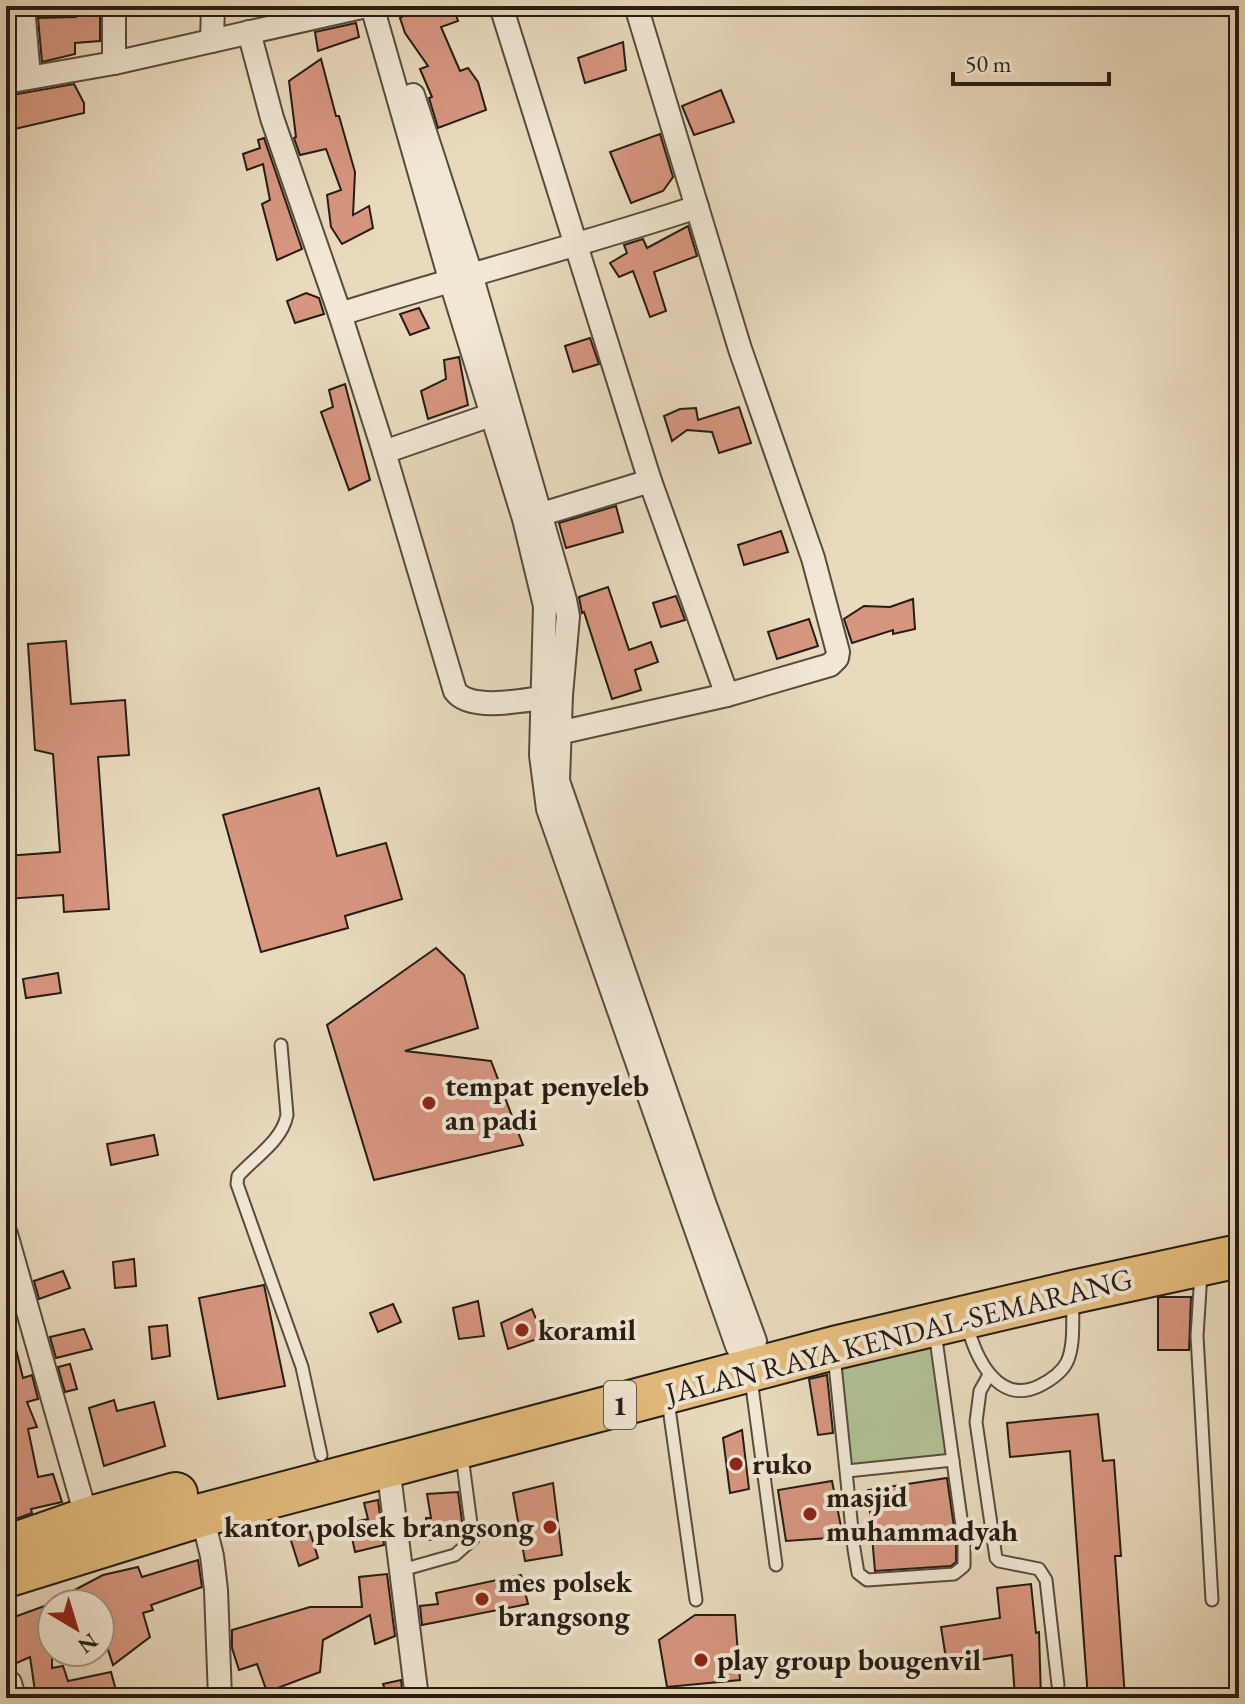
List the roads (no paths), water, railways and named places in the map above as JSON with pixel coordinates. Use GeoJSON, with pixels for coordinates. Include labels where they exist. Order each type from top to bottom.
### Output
{"type":"FeatureCollection","features":[{"type":"Feature","properties":{"kind":"highway","name":"JALAN RAYA KENDAL-SEMARANG"},"geometry":{"type":"LineString","coordinates":[[6,1548],[87,1519],[321,1455],[1239,1233]]}},
{"type":"Feature","properties":{"kind":"highway","name":"JALAN RAYA KENDAL-SEMARANG"},"geometry":{"type":"LineString","coordinates":[[6,1576],[202,1515],[388,1466],[460,1440],[667,1392],[747,1352],[834,1348],[1220,1260]]}},
{"type":"Feature","properties":{"kind":"street"},"geometry":{"type":"LineString","coordinates":[[23,6],[29,77]]}},
{"type":"Feature","properties":{"kind":"street"},"geometry":{"type":"LineString","coordinates":[[114,6],[114,63]]}},
{"type":"Feature","properties":{"kind":"street"},"geometry":{"type":"LineString","coordinates":[[212,41],[213,6]]}},
{"type":"Feature","properties":{"kind":"street"},"geometry":{"type":"LineString","coordinates":[[6,82],[114,63],[212,41],[307,13],[369,6],[460,276],[491,415],[532,517]]}},
{"type":"Feature","properties":{"kind":"street"},"geometry":{"type":"LineString","coordinates":[[386,6],[555,603],[551,735],[558,781],[624,999],[747,1352]]}},
{"type":"Feature","properties":{"kind":"street"},"geometry":{"type":"LineString","coordinates":[[501,6],[650,481],[727,695]]}},
{"type":"Feature","properties":{"kind":"street"},"geometry":{"type":"LineString","coordinates":[[551,735],[727,695],[830,665],[838,652],[813,558],[740,349],[636,6]]}},
{"type":"Feature","properties":{"kind":"street"},"geometry":{"type":"LineString","coordinates":[[249,32],[272,118],[340,314],[455,691],[464,700],[484,704],[551,696]]}},
{"type":"Feature","properties":{"kind":"street"},"geometry":{"type":"LineString","coordinates":[[340,314],[460,276],[617,234],[697,207]]}},
{"type":"Feature","properties":{"kind":"street"},"geometry":{"type":"LineString","coordinates":[[384,452],[491,415]]}},
{"type":"Feature","properties":{"kind":"street"},"geometry":{"type":"LineString","coordinates":[[532,517],[650,481]]}},
{"type":"Feature","properties":{"kind":"street"},"geometry":{"type":"LineString","coordinates":[[6,1234],[9,1259],[87,1519]]}},
{"type":"Feature","properties":{"kind":"street"},"geometry":{"type":"LineString","coordinates":[[388,1466],[417,1698]]}},
{"type":"Feature","properties":{"kind":"street"},"geometry":{"type":"LineString","coordinates":[[202,1515],[216,1590],[220,1698]]}},
{"type":"Feature","properties":{"kind":"lane"},"geometry":{"type":"LineString","coordinates":[[281,1045],[287,1115],[285,1125],[238,1176],[237,1184],[302,1367],[321,1455]]}},
{"type":"Feature","properties":{"kind":"lane"},"geometry":{"type":"LineString","coordinates":[[1212,1600],[1197,1336],[1220,1260]]}},
{"type":"Feature","properties":{"kind":"lane"},"geometry":{"type":"LineString","coordinates":[[950,1320],[973,1347],[989,1375],[1012,1390],[1031,1390],[1058,1373],[1067,1362],[1073,1292]]}},
{"type":"Feature","properties":{"kind":"lane"},"geometry":{"type":"LineString","coordinates":[[834,1348],[858,1573],[867,1580],[954,1574],[964,1566],[964,1540],[953,1460],[950,1320]]}},
{"type":"Feature","properties":{"kind":"lane"},"geometry":{"type":"LineString","coordinates":[[747,1352],[776,1565]]}},
{"type":"Feature","properties":{"kind":"lane"},"geometry":{"type":"LineString","coordinates":[[989,1375],[980,1391],[976,1422],[996,1558],[1039,1569],[1046,1580],[1058,1685]]}},
{"type":"Feature","properties":{"kind":"lane"},"geometry":{"type":"LineString","coordinates":[[667,1392],[696,1600]]}},
{"type":"Feature","properties":{"kind":"lane"},"geometry":{"type":"LineString","coordinates":[[402,1570],[455,1555],[473,1539],[460,1440]]}},
{"type":"Feature","properties":{"kind":"lane"},"geometry":{"type":"LineString","coordinates":[[847,1471],[953,1460]]}},
{"type":"Feature","properties":{"kind":"place","name":"tempat penyeleb an padi"},"geometry":{"type":"Point","coordinates":[429,1103]}},
{"type":"Feature","properties":{"kind":"place","name":"koramil"},"geometry":{"type":"Point","coordinates":[522,1330]}},
{"type":"Feature","properties":{"kind":"place","name":"ruko"},"geometry":{"type":"Point","coordinates":[736,1464]}},
{"type":"Feature","properties":{"kind":"place","name":"masjid muhammadyah"},"geometry":{"type":"Point","coordinates":[810,1514]}},
{"type":"Feature","properties":{"kind":"place","name":"kantor polsek brangsong"},"geometry":{"type":"Point","coordinates":[550,1527]}},
{"type":"Feature","properties":{"kind":"place","name":"mes polsek brangsong"},"geometry":{"type":"Point","coordinates":[482,1599]}},
{"type":"Feature","properties":{"kind":"place","name":"play group bougenvil"},"geometry":{"type":"Point","coordinates":[701,1660]}}]}
